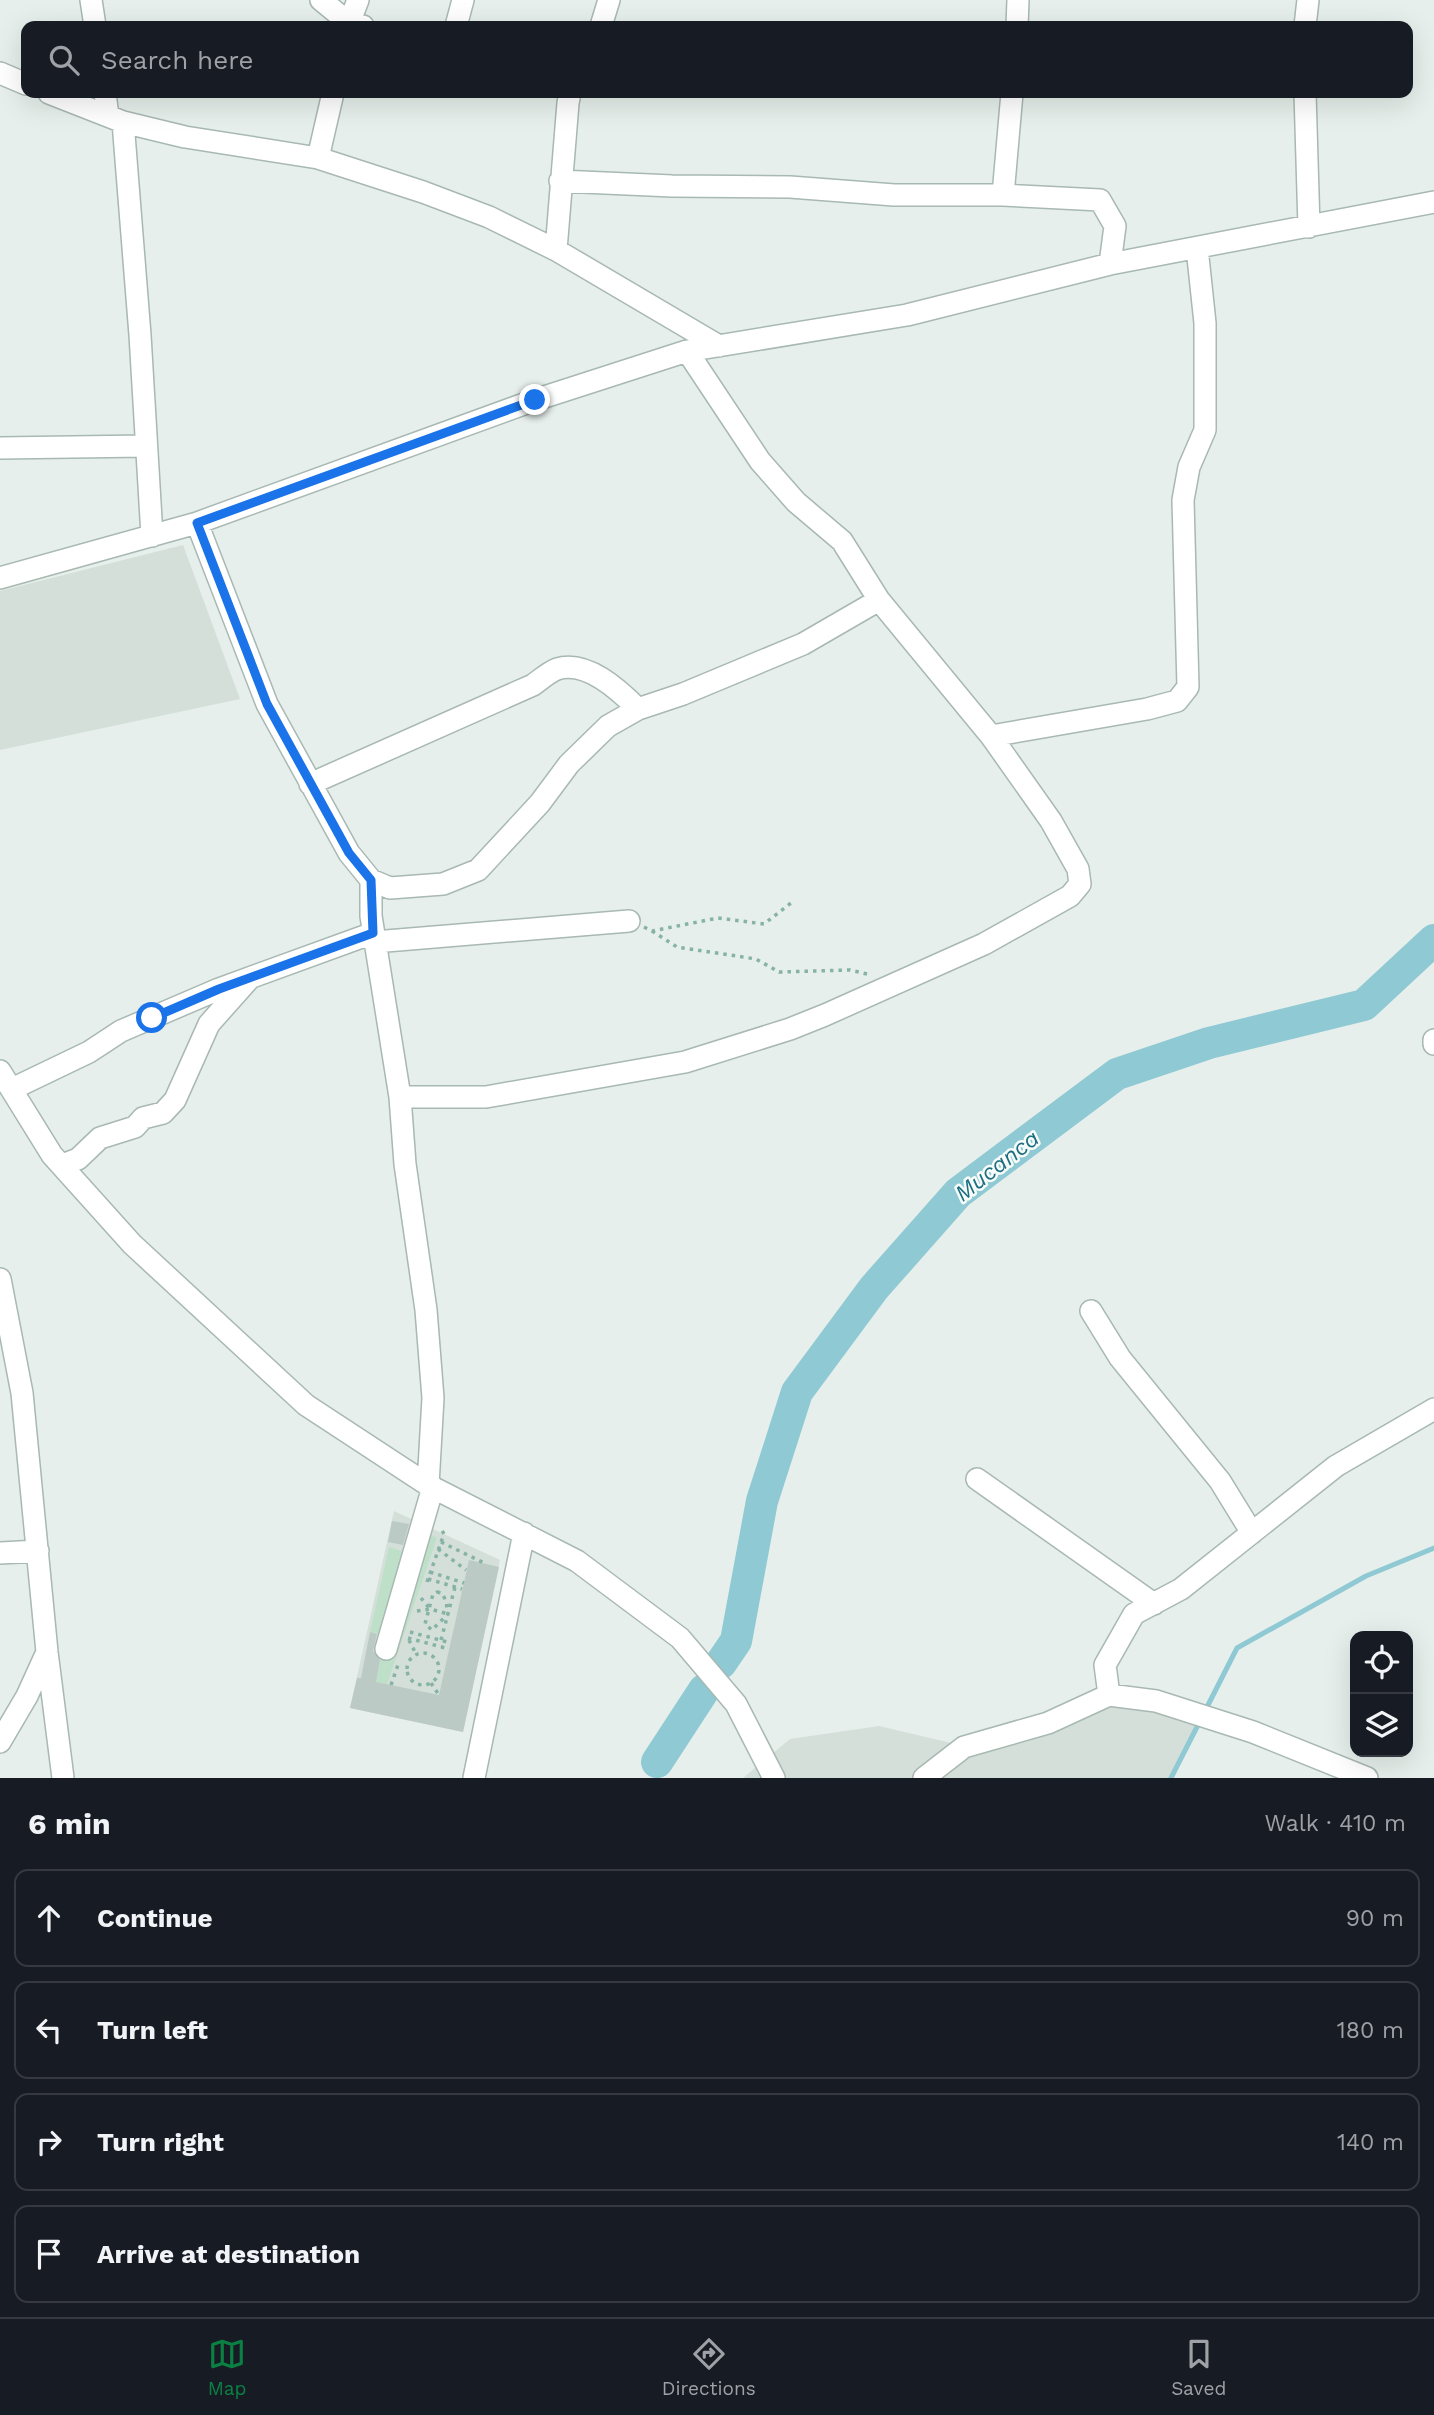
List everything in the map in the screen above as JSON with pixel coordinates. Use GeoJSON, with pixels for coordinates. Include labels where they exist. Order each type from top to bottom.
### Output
{"type":"FeatureCollection","features":[{"type":"Feature","properties":{"kind":"street"},"geometry":{"type":"LineString","coordinates":[[92,0],[94,21]]}},
{"type":"Feature","properties":{"kind":"street"},"geometry":{"type":"LineString","coordinates":[[321,0],[348,21]]}},
{"type":"Feature","properties":{"kind":"street"},"geometry":{"type":"LineString","coordinates":[[354,21],[358,0]]}},
{"type":"Feature","properties":{"kind":"street"},"geometry":{"type":"LineString","coordinates":[[457,21],[463,0]]}},
{"type":"Feature","properties":{"kind":"street"},"geometry":{"type":"LineString","coordinates":[[603,21],[609,0]]}},
{"type":"Feature","properties":{"kind":"street"},"geometry":{"type":"LineString","coordinates":[[1017,21],[1018,0]]}},
{"type":"Feature","properties":{"kind":"street"},"geometry":{"type":"LineString","coordinates":[[1305,21],[1308,0]]}},
{"type":"Feature","properties":{"kind":"street"},"geometry":{"type":"LineString","coordinates":[[0,73],[21,82]]}},
{"type":"Feature","properties":{"kind":"street"},"geometry":{"type":"LineString","coordinates":[[63,98],[116,119],[185,137],[318,158],[423,192],[489,217],[556,250],[719,345]]}},
{"type":"Feature","properties":{"kind":"street"},"geometry":{"type":"LineString","coordinates":[[107,98],[116,119],[140,335],[152,536]]}},
{"type":"Feature","properties":{"kind":"street"},"geometry":{"type":"LineString","coordinates":[[318,158],[332,98]]}},
{"type":"Feature","properties":{"kind":"street"},"geometry":{"type":"LineString","coordinates":[[556,250],[569,98]]}},
{"type":"Feature","properties":{"kind":"street"},"geometry":{"type":"LineString","coordinates":[[1003,195],[1012,98]]}},
{"type":"Feature","properties":{"kind":"street"},"geometry":{"type":"LineString","coordinates":[[1304,98],[1309,226]]}},
{"type":"Feature","properties":{"kind":"street"},"geometry":{"type":"LineString","coordinates":[[560,181],[790,187],[894,195],[1003,195],[1100,200],[1115,226],[1110,264]]}},
{"type":"Feature","properties":{"kind":"street"},"geometry":{"type":"LineString","coordinates":[[0,578],[197,523],[535,400],[687,351],[907,315],[1110,264],[1434,202]]}},
{"type":"Feature","properties":{"kind":"street"},"geometry":{"type":"LineString","coordinates":[[991,736],[1147,709],[1177,701],[1188,688],[1183,500],[1189,467],[1205,430],[1205,323],[1197,248]]}},
{"type":"Feature","properties":{"kind":"street"},"geometry":{"type":"LineString","coordinates":[[400,1097],[486,1097],[685,1062],[790,1030],[984,944],[1070,896],[1080,884],[1077,869],[1051,821],[991,736],[879,600],[842,541],[796,502],[760,461],[687,351]]}},
{"type":"Feature","properties":{"kind":"street"},"geometry":{"type":"LineString","coordinates":[[0,447],[145,446]]}},
{"type":"Feature","properties":{"kind":"street"},"geometry":{"type":"LineString","coordinates":[[197,523],[267,704],[349,853],[371,880],[390,888],[443,884],[478,870],[540,803],[569,764],[608,726],[638,709],[684,694],[803,644],[879,600]]}},
{"type":"Feature","properties":{"kind":"street"},"geometry":{"type":"LineString","coordinates":[[310,784],[533,685],[557,669],[584,669],[616,687],[638,709]]}},
{"type":"Feature","properties":{"kind":"street"},"geometry":{"type":"LineString","coordinates":[[371,880],[373,937],[400,1097],[405,1164],[426,1310],[433,1398],[430,1486],[386,1649]]}},
{"type":"Feature","properties":{"kind":"street"},"geometry":{"type":"LineString","coordinates":[[12,1089],[89,1052],[121,1031],[251,978],[373,937],[629,921]]}},
{"type":"Feature","properties":{"kind":"street"},"geometry":{"type":"LineString","coordinates":[[62,1166],[78,1160],[100,1138],[135,1127],[143,1118],[163,1113],[175,1100],[209,1024],[251,978]]}},
{"type":"Feature","properties":{"kind":"street"},"geometry":{"type":"LineString","coordinates":[[0,1071],[52,1155],[132,1244],[306,1405],[430,1486],[578,1561],[680,1638],[736,1704],[774,1778]]}},
{"type":"Feature","properties":{"kind":"street"},"geometry":{"type":"LineString","coordinates":[[0,1283],[22,1393],[47,1652],[63,1778]]}},
{"type":"Feature","properties":{"kind":"street"},"geometry":{"type":"LineString","coordinates":[[1091,1311],[1120,1358],[1220,1481],[1252,1533]]}},
{"type":"Feature","properties":{"kind":"street"},"geometry":{"type":"LineString","coordinates":[[1109,1695],[1105,1665],[1134,1614],[1181,1589],[1336,1466],[1434,1409]]}},
{"type":"Feature","properties":{"kind":"street"},"geometry":{"type":"LineString","coordinates":[[977,1479],[1154,1604]]}},
{"type":"Feature","properties":{"kind":"street"},"geometry":{"type":"LineString","coordinates":[[474,1778],[524,1533]]}},
{"type":"Feature","properties":{"kind":"street"},"geometry":{"type":"LineString","coordinates":[[0,1553],[38,1552]]}},
{"type":"Feature","properties":{"kind":"street"},"geometry":{"type":"LineString","coordinates":[[0,1742],[27,1696],[47,1652]]}},
{"type":"Feature","properties":{"kind":"street"},"geometry":{"type":"LineString","coordinates":[[924,1778],[964,1746],[1048,1723],[1109,1695],[1156,1701],[1253,1732],[1362,1777]]}},
{"type":"Feature","properties":{"kind":"path"},"geometry":{"type":"LineString","coordinates":[[652,930],[718,918],[764,924],[791,903]]}},
{"type":"Feature","properties":{"kind":"path"},"geometry":{"type":"LineString","coordinates":[[629,921],[652,930],[677,947],[756,959],[779,972],[850,970],[900,981]]}},
{"type":"Feature","properties":{"kind":"path"},"geometry":{"type":"LineString","coordinates":[[441,1542],[484,1563]]}},
{"type":"Feature","properties":{"kind":"path"},"geometry":{"type":"LineString","coordinates":[[438,1549],[466,1570]]}},
{"type":"Feature","properties":{"kind":"path"},"geometry":{"type":"LineString","coordinates":[[430,1572],[464,1583]]}},
{"type":"Feature","properties":{"kind":"path"},"geometry":{"type":"LineString","coordinates":[[428,1579],[462,1589]]}},
{"type":"Feature","properties":{"kind":"path"},"geometry":{"type":"LineString","coordinates":[[441,1640],[455,1587]]}},
{"type":"Feature","properties":{"kind":"path"},"geometry":{"type":"LineString","coordinates":[[437,1592],[442,1593],[446,1601],[448,1614],[432,1629],[425,1624],[433,1594],[437,1592]]}},
{"type":"Feature","properties":{"kind":"path"},"geometry":{"type":"LineString","coordinates":[[421,1598],[430,1609]]}},
{"type":"Feature","properties":{"kind":"path"},"geometry":{"type":"LineString","coordinates":[[417,1611],[430,1609],[448,1614]]}},
{"type":"Feature","properties":{"kind":"path"},"geometry":{"type":"LineString","coordinates":[[410,1632],[451,1643]]}},
{"type":"Feature","properties":{"kind":"path"},"geometry":{"type":"LineString","coordinates":[[416,1654],[408,1638],[449,1649]]}},
{"type":"Feature","properties":{"kind":"path"},"geometry":{"type":"LineString","coordinates":[[427,1653],[439,1664],[438,1675],[431,1683],[416,1683],[409,1676],[409,1661],[416,1654],[427,1653]]}},
{"type":"Feature","properties":{"kind":"path"},"geometry":{"type":"LineString","coordinates":[[431,1683],[439,1695]]}},
{"type":"Feature","properties":{"kind":"shaded area"},"geometry":{"type":"Polygon","coordinates":[[[183,545],[240,699],[0,750],[0,591],[183,545]]]}},
{"type":"Feature","properties":{"kind":"shaded area"},"geometry":{"type":"Polygon","coordinates":[[[394,1511],[500,1560],[463,1732],[350,1708],[394,1511]]]}},
{"type":"Feature","properties":{"kind":"shaded area"},"geometry":{"type":"Polygon","coordinates":[[[1109,1695],[1202,1716],[1171,1778],[743,1778],[790,1739],[879,1726],[964,1746],[1109,1695]]]}},
{"type":"Feature","properties":{"kind":"green space"},"geometry":{"type":"Polygon","coordinates":[[[426,1532],[437,1538],[387,1684],[376,1682],[381,1656],[426,1532]]]}},
{"type":"Feature","properties":{"kind":"green space"},"geometry":{"type":"Polygon","coordinates":[[[389,1547],[405,1552],[385,1635],[370,1632],[389,1547]]]}},
{"type":"Feature","properties":{"kind":"building"},"geometry":{"type":"Polygon","coordinates":[[[392,1521],[409,1524],[403,1545],[388,1542],[392,1521]]]}},
{"type":"Feature","properties":{"kind":"building"},"geometry":{"type":"Polygon","coordinates":[[[469,1560],[499,1567],[463,1732],[350,1708],[357,1678],[361,1678],[370,1632],[377,1634],[373,1651],[380,1660],[376,1682],[439,1695],[469,1560]]]}},
{"type":"Feature","properties":{"kind":"waterway","name":"Mucanca"},"geometry":{"type":"LineString","coordinates":[[721,1663],[736,1641],[762,1501],[797,1392],[874,1288],[958,1193],[1117,1074],[1209,1043],[1364,1005],[1434,940]]}},
{"type":"Feature","properties":{"kind":"waterway"},"geometry":{"type":"LineString","coordinates":[[1204,1713],[1237,1648],[1366,1576],[1434,1548]]}},
{"type":"Feature","properties":{"kind":"waterway","name":"Mucanca"},"geometry":{"type":"LineString","coordinates":[[657,1762],[704,1690]]}},
{"type":"Feature","properties":{"kind":"waterway"},"geometry":{"type":"LineString","coordinates":[[1171,1778],[1200,1721]]}},
{"type":"Feature","properties":{"kind":"route"},"geometry":{"type":"LineString","coordinates":[[152,1018],[219,989],[373,933],[370,916],[371,880],[349,853],[267,704],[197,523],[535,400]]}}]}
